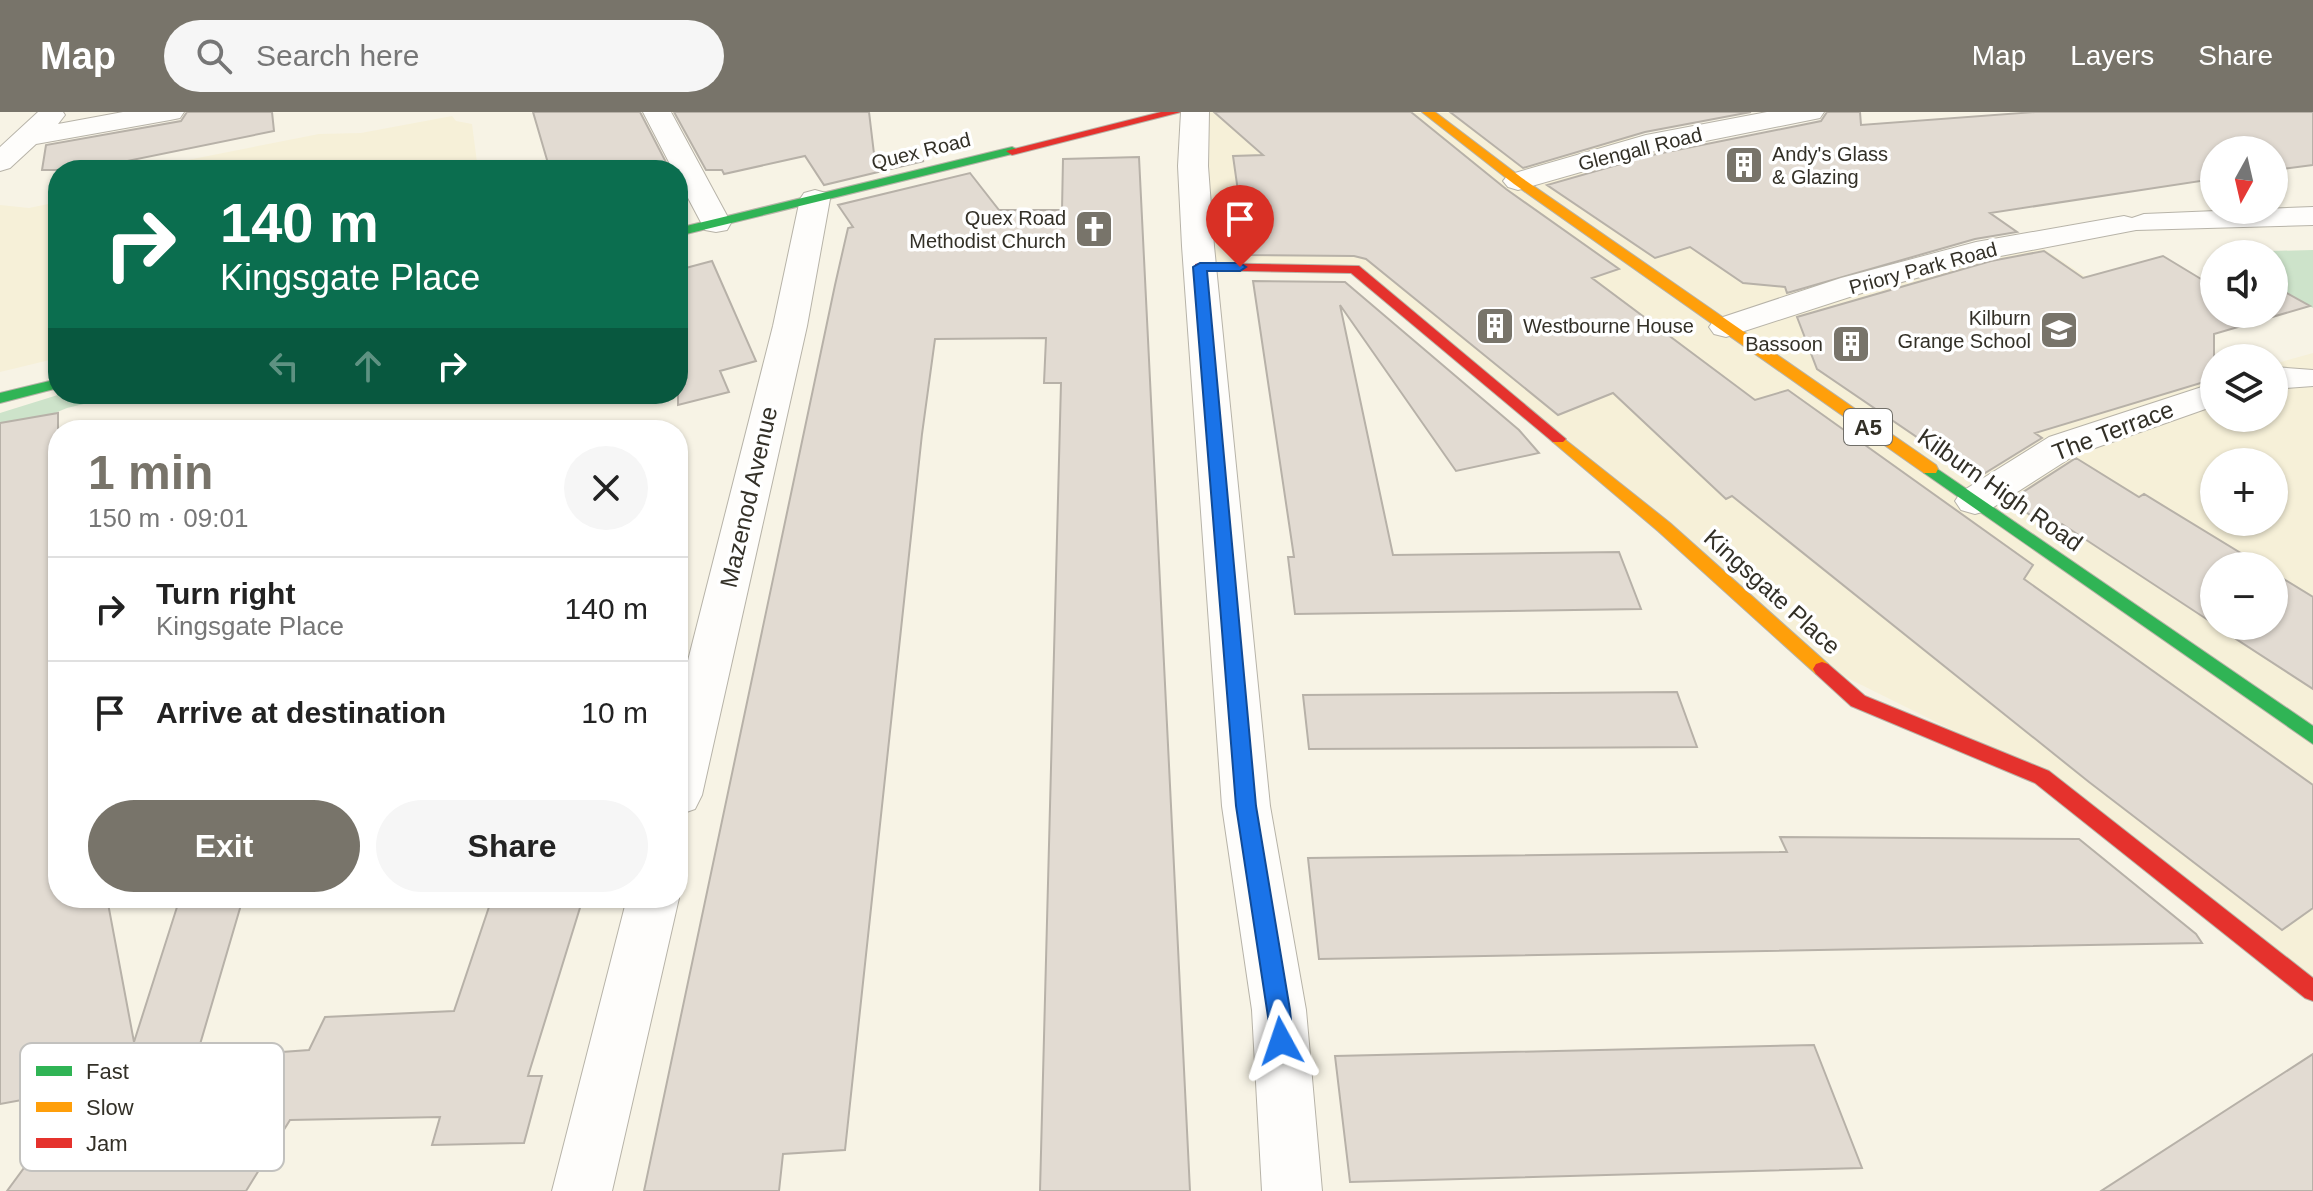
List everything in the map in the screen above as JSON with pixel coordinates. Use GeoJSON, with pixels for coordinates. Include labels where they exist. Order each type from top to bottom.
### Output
{"type":"FeatureCollection","features":[{"type":"Feature","properties":{"kind":"main road","name":"Quex Road"},"geometry":{"type":"LineString","coordinates":[[688,230],[1175,112]]}},
{"type":"Feature","properties":{"kind":"main road","name":"Kilburn High Road"},"geometry":{"type":"LineString","coordinates":[[1428,112],[1518,181],[2313,736]]}},
{"type":"Feature","properties":{"kind":"main road","name":"Kingsgate Place"},"geometry":{"type":"LineString","coordinates":[[1200,267],[1354,269],[1664,527],[1858,701],[2042,777],[2313,991]]}},
{"type":"Feature","properties":{"kind":"main road"},"geometry":{"type":"LineString","coordinates":[[0,398],[48,386]]}},
{"type":"Feature","properties":{"kind":"street"},"geometry":{"type":"LineString","coordinates":[[0,162],[54,112]]}},
{"type":"Feature","properties":{"kind":"street"},"geometry":{"type":"LineString","coordinates":[[30,137],[170,112]]}},
{"type":"Feature","properties":{"kind":"street"},"geometry":{"type":"LineString","coordinates":[[657,112],[683,160]]}},
{"type":"Feature","properties":{"kind":"street"},"geometry":{"type":"LineString","coordinates":[[1195,112],[1193,166],[1200,267],[1246,806],[1279,1010],[1292,1191]]}},
{"type":"Feature","properties":{"kind":"street","name":"Glengall Road"},"geometry":{"type":"LineString","coordinates":[[1518,181],[1646,144],[1810,112]]}},
{"type":"Feature","properties":{"kind":"street"},"geometry":{"type":"LineString","coordinates":[[688,170],[716,223]]}},
{"type":"Feature","properties":{"kind":"street","name":"Mazenod Avenue"},"geometry":{"type":"LineString","coordinates":[[688,753],[790,326],[815,199]]}},
{"type":"Feature","properties":{"kind":"street","name":"Priory Park Road"},"geometry":{"type":"LineString","coordinates":[[1726,327],[1853,285],[1987,249],[2134,224],[2313,216]]}},
{"type":"Feature","properties":{"kind":"street","name":"The Terrace"},"geometry":{"type":"LineString","coordinates":[[1975,501],[2062,446],[2200,399]]}},
{"type":"Feature","properties":{"kind":"street"},"geometry":{"type":"LineString","coordinates":[[582,1191],[651,908]]}},
{"type":"Feature","properties":{"kind":"shaded area"},"geometry":{"type":"Polygon","coordinates":[[[1182,112],[1527,112],[1630,134],[1853,285],[2032,241],[2200,353],[2200,432],[2288,432],[2288,360],[2313,353],[2313,984],[2025,766],[1807,658],[1358,266],[1208,263],[1182,112]]]}},
{"type":"Feature","properties":{"kind":"shaded area"},"geometry":{"type":"Polygon","coordinates":[[[452,116],[456,121],[472,124],[477,160],[188,160],[319,134],[361,133],[452,116]]]}},
{"type":"Feature","properties":{"kind":"shaded area"},"geometry":{"type":"Polygon","coordinates":[[[48,204],[48,360],[0,372],[0,205],[29,208],[48,204]]]}},
{"type":"Feature","properties":{"kind":"green space"},"geometry":{"type":"Polygon","coordinates":[[[2313,250],[2313,308],[2288,294],[2288,251],[2313,250]]]}},
{"type":"Feature","properties":{"kind":"green space"},"geometry":{"type":"Polygon","coordinates":[[[48,398],[48,404],[84,404],[38,420],[18,419],[0,427],[0,413],[48,398]]]}},
{"type":"Feature","properties":{"kind":"building"},"geometry":{"type":"Polygon","coordinates":[[[187,112],[272,112],[274,131],[132,160],[48,160],[48,170],[42,170],[46,145],[181,121],[187,112]]]}},
{"type":"Feature","properties":{"kind":"building"},"geometry":{"type":"Polygon","coordinates":[[[533,112],[640,112],[665,160],[547,160],[533,112]]]}},
{"type":"Feature","properties":{"kind":"building"},"geometry":{"type":"Polygon","coordinates":[[[674,112],[869,112],[875,162],[924,161],[824,185],[805,156],[724,174],[722,170],[706,170],[674,112]]]}},
{"type":"Feature","properties":{"kind":"building"},"geometry":{"type":"Polygon","coordinates":[[[1214,112],[1411,112],[1506,189],[1619,269],[1592,278],[1755,400],[1788,390],[2033,565],[2024,579],[2313,785],[2313,908],[2282,930],[2089,782],[1732,496],[1726,499],[1613,393],[1558,415],[1366,259],[1354,256],[1247,255],[1233,156],[1263,155],[1214,112]]]}},
{"type":"Feature","properties":{"kind":"building"},"geometry":{"type":"Polygon","coordinates":[[[1450,112],[1751,112],[1645,132],[1523,168],[1450,112]]]}},
{"type":"Feature","properties":{"kind":"building"},"geometry":{"type":"Polygon","coordinates":[[[1827,112],[1860,112],[1861,125],[2035,112],[2313,112],[2313,165],[2288,168],[2288,136],[2200,136],[2200,181],[1990,213],[2017,232],[1975,239],[1787,293],[1785,287],[1743,283],[1690,247],[1655,258],[1547,185],[1652,155],[1821,121],[1827,112]]]}},
{"type":"Feature","properties":{"kind":"building"},"geometry":{"type":"Polygon","coordinates":[[[1139,157],[1190,1191],[1040,1191],[1061,383],[1044,383],[1046,338],[935,339],[922,434],[845,1150],[783,1154],[779,1191],[644,1191],[835,285],[848,228],[853,227],[838,205],[970,173],[999,210],[1062,210],[1063,159],[1139,157]]]}},
{"type":"Feature","properties":{"kind":"building"},"geometry":{"type":"Polygon","coordinates":[[[2044,251],[2083,278],[2163,256],[2200,278],[2200,328],[2235,328],[2214,334],[2214,344],[2200,344],[2200,383],[2035,433],[2042,438],[1977,478],[1817,369],[1797,317],[1991,261],[2044,251]]]}},
{"type":"Feature","properties":{"kind":"building"},"geometry":{"type":"Polygon","coordinates":[[[712,261],[756,361],[720,371],[729,392],[688,402],[688,267],[712,261]]]}},
{"type":"Feature","properties":{"kind":"building"},"geometry":{"type":"Polygon","coordinates":[[[1253,281],[1345,282],[1519,430],[1539,453],[1456,471],[1340,305],[1393,555],[1619,552],[1641,609],[1295,614],[1288,557],[1294,557],[1253,281]]]}},
{"type":"Feature","properties":{"kind":"building"},"geometry":{"type":"Polygon","coordinates":[[[2288,294],[2310,306],[2288,312],[2288,294]]]}},
{"type":"Feature","properties":{"kind":"building"},"geometry":{"type":"Polygon","coordinates":[[[58,413],[58,420],[48,420],[48,908],[109,908],[134,1042],[177,908],[240,908],[200,1043],[20,1043],[20,1100],[0,1104],[0,423],[58,413]]]}},
{"type":"Feature","properties":{"kind":"building"},"geometry":{"type":"Polygon","coordinates":[[[2076,458],[2139,497],[2144,494],[2200,528],[2200,536],[2213,536],[2239,552],[2200,552],[2200,615],[2062,524],[2056,532],[2009,501],[2076,458]]]}},
{"type":"Feature","properties":{"kind":"building"},"geometry":{"type":"Polygon","coordinates":[[[2288,582],[2313,597],[2313,689],[2238,640],[2288,640],[2288,582]]]}},
{"type":"Feature","properties":{"kind":"building"},"geometry":{"type":"Polygon","coordinates":[[[1677,692],[1697,747],[1309,749],[1303,695],[1677,692]]]}},
{"type":"Feature","properties":{"kind":"building"},"geometry":{"type":"Polygon","coordinates":[[[1780,837],[2079,839],[2196,934],[2202,943],[1319,959],[1308,858],[1787,852],[1780,837]]]}},
{"type":"Feature","properties":{"kind":"building"},"geometry":{"type":"Polygon","coordinates":[[[489,908],[580,908],[528,1076],[542,1076],[524,1143],[432,1145],[440,1117],[290,1120],[284,1130],[284,1052],[309,1050],[325,1017],[454,1011],[489,908]]]}},
{"type":"Feature","properties":{"kind":"building"},"geometry":{"type":"Polygon","coordinates":[[[1814,1045],[1862,1168],[1350,1182],[1335,1056],[1814,1045]]]}},
{"type":"Feature","properties":{"kind":"building"},"geometry":{"type":"Polygon","coordinates":[[[2313,1054],[2313,1191],[2101,1191],[2313,1054]]]}},
{"type":"Feature","properties":{"kind":"building"},"geometry":{"type":"Polygon","coordinates":[[[22,1171],[258,1171],[246,1191],[7,1191],[22,1171]]]}},
{"type":"Feature","properties":{"kind":"traffic: fast"},"geometry":{"type":"LineString","coordinates":[[688,230],[1012,151]]}},
{"type":"Feature","properties":{"kind":"traffic: fast"},"geometry":{"type":"LineString","coordinates":[[0,398],[48,386]]}},
{"type":"Feature","properties":{"kind":"traffic: fast"},"geometry":{"type":"LineString","coordinates":[[1930,469],[2313,736]]}},
{"type":"Feature","properties":{"kind":"traffic: slow"},"geometry":{"type":"LineString","coordinates":[[1428,112],[1518,181],[1930,469]]}},
{"type":"Feature","properties":{"kind":"traffic: slow"},"geometry":{"type":"LineString","coordinates":[[1558,439],[1664,527],[1822,669]]}},
{"type":"Feature","properties":{"kind":"traffic: jam"},"geometry":{"type":"LineString","coordinates":[[1012,151],[1175,112]]}},
{"type":"Feature","properties":{"kind":"traffic: jam"},"geometry":{"type":"LineString","coordinates":[[1200,267],[1354,269],[1558,439]]}},
{"type":"Feature","properties":{"kind":"traffic: jam"},"geometry":{"type":"LineString","coordinates":[[1822,669],[1858,701],[2042,777],[2313,991]]}},
{"type":"Feature","properties":{"kind":"place","name":"Andy's Glass & Glazing"},"geometry":{"type":"Point","coordinates":[1744,165]}},
{"type":"Feature","properties":{"kind":"place","name":"Quex Road Methodist Church"},"geometry":{"type":"Point","coordinates":[1094,229]}},
{"type":"Feature","properties":{"kind":"place","name":"Westbourne House"},"geometry":{"type":"Point","coordinates":[1495,326]}},
{"type":"Feature","properties":{"kind":"place","name":"Kilburn Grange School"},"geometry":{"type":"Point","coordinates":[2059,330]}},
{"type":"Feature","properties":{"kind":"place","name":"Bassoon"},"geometry":{"type":"Point","coordinates":[1851,344]}},
{"type":"Feature","properties":{"kind":"route"},"geometry":{"type":"LineString","coordinates":[[1240,267],[1200,267],[1246,806],[1279,1010],[1281,1041]]}}]}
